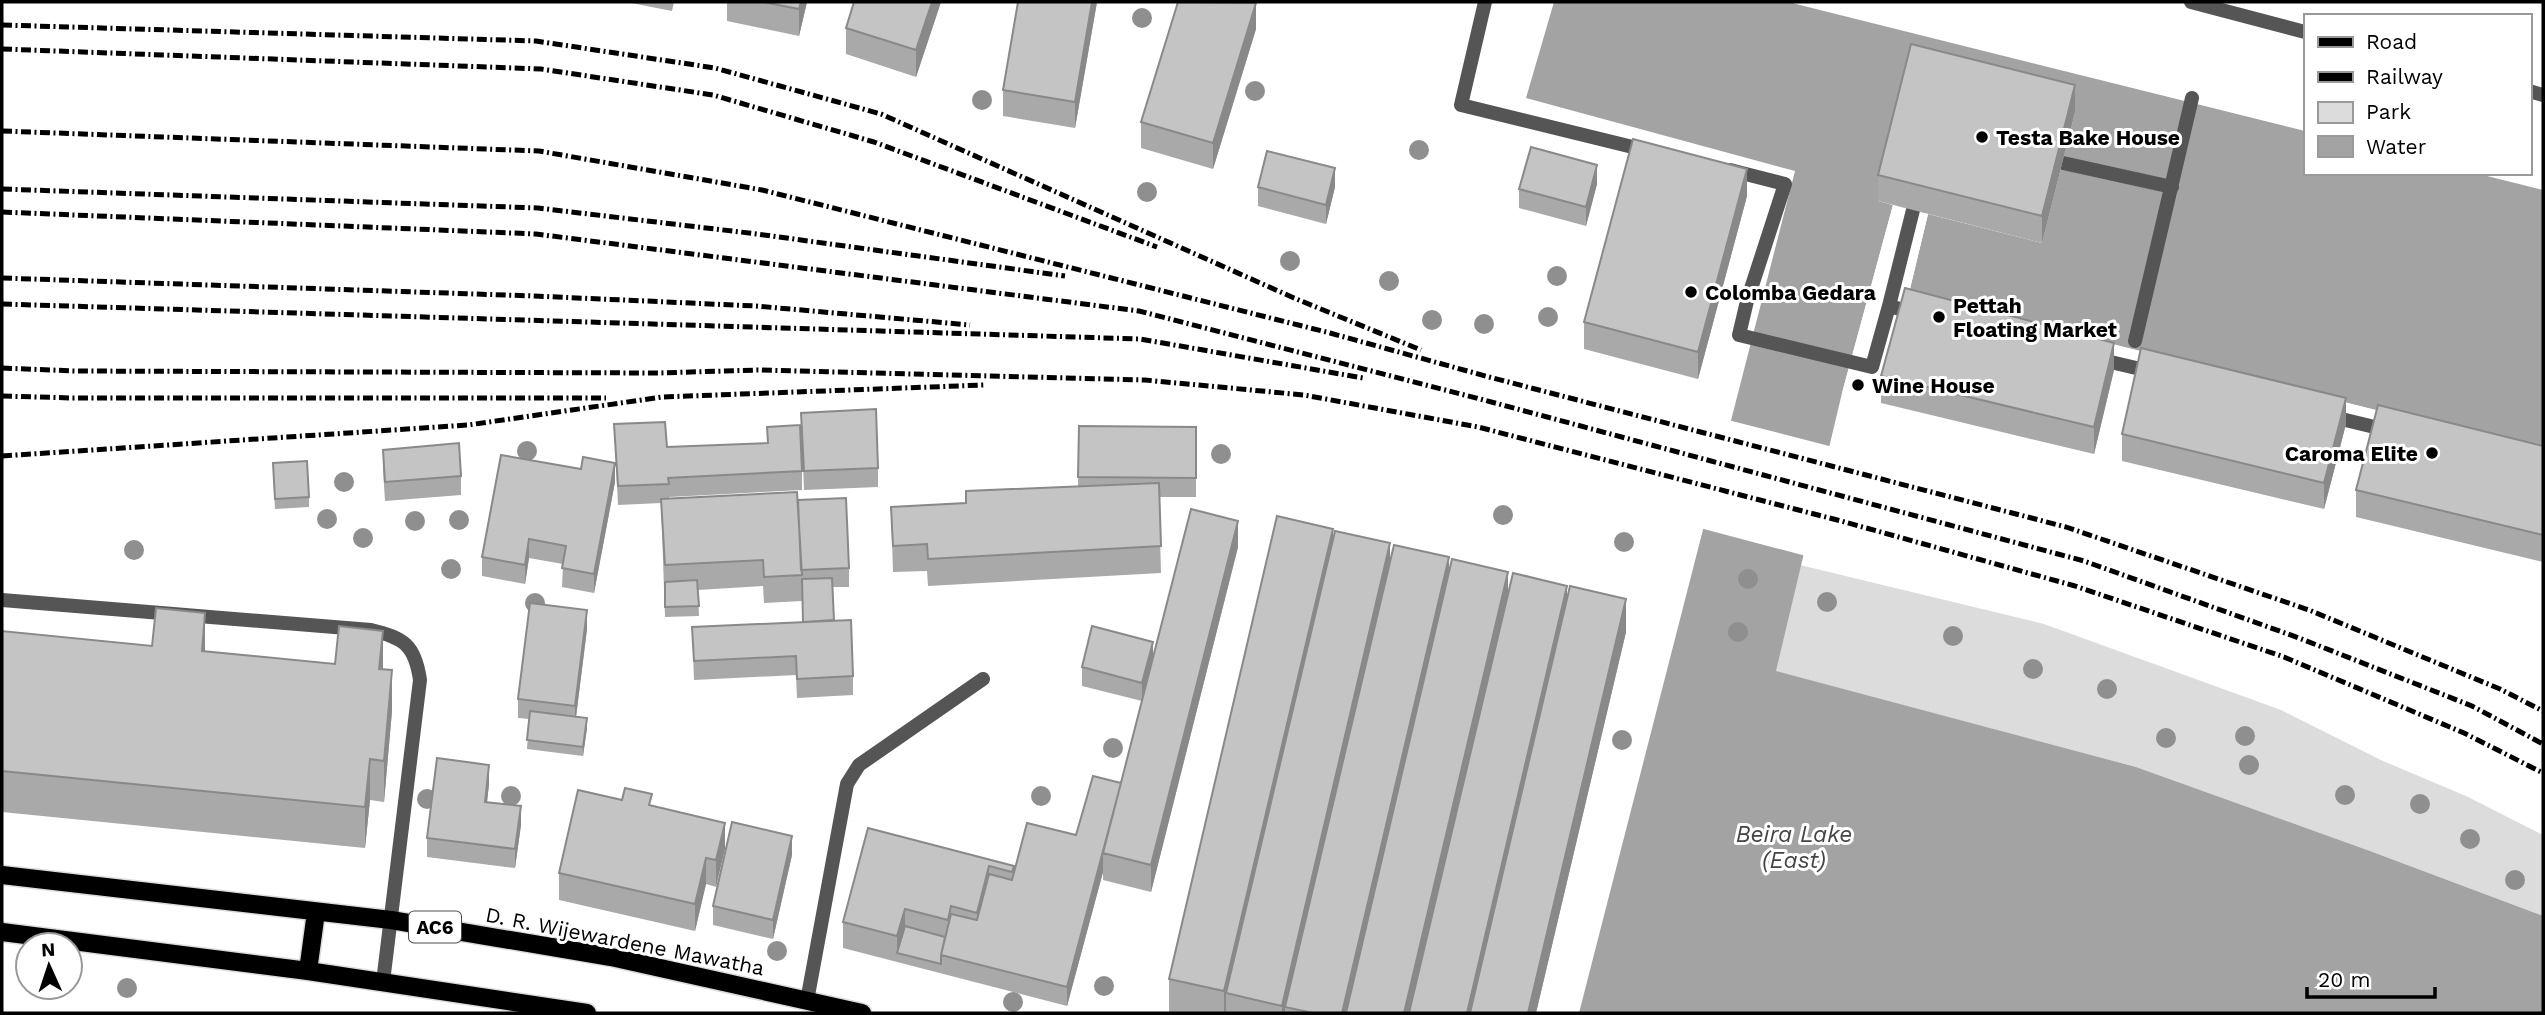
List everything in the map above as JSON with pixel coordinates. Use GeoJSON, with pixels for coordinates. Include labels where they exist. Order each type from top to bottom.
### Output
{"type":"FeatureCollection","features":[{"type":"Feature","properties":{"kind":"main road","name":"D. R. Wijewardene Mawatha"},"geometry":{"type":"LineString","coordinates":[[2,875],[391,920],[611,957],[862,1013]]}},
{"type":"Feature","properties":{"kind":"main road"},"geometry":{"type":"LineString","coordinates":[[308,971],[316,912]]}},
{"type":"Feature","properties":{"kind":"main road"},"geometry":{"type":"LineString","coordinates":[[2,932],[308,971],[587,1013]]}},
{"type":"Feature","properties":{"kind":"street"},"geometry":{"type":"LineString","coordinates":[[1485,2],[1461,105],[1663,154]]}},
{"type":"Feature","properties":{"kind":"street"},"geometry":{"type":"LineString","coordinates":[[2191,2],[2304,32]]}},
{"type":"Feature","properties":{"kind":"street"},"geometry":{"type":"LineString","coordinates":[[2136,341],[2192,97]]}},
{"type":"Feature","properties":{"kind":"street"},"geometry":{"type":"LineString","coordinates":[[2063,163],[2172,187]]}},
{"type":"Feature","properties":{"kind":"street"},"geometry":{"type":"LineString","coordinates":[[1717,167],[1785,184],[1747,301],[1739,335],[1872,367],[1913,210]]}},
{"type":"Feature","properties":{"kind":"street"},"geometry":{"type":"LineString","coordinates":[[1889,306],[1929,316]]}},
{"type":"Feature","properties":{"kind":"street"},"geometry":{"type":"LineString","coordinates":[[2090,357],[2170,377]]}},
{"type":"Feature","properties":{"kind":"street"},"geometry":{"type":"LineString","coordinates":[[2316,413],[2410,436]]}},
{"type":"Feature","properties":{"kind":"street"},"geometry":{"type":"LineString","coordinates":[[2,600],[371,630],[396,636],[410,648],[417,659],[420,680],[383,982]]}},
{"type":"Feature","properties":{"kind":"street"},"geometry":{"type":"LineString","coordinates":[[807,1001],[847,784],[859,765],[983,679]]}},
{"type":"Feature","properties":{"kind":"green space"},"geometry":{"type":"Polygon","coordinates":[[[1800,565],[2044,624],[2281,710],[2383,761],[2466,796],[2543,835],[2543,916],[2136,767],[1775,671],[1800,565]]]}},
{"type":"Feature","properties":{"kind":"water","name":"Beira Lake (East)"},"geometry":{"type":"Polygon","coordinates":[[[1554,2],[1788,2],[2304,131],[2304,175],[2483,175],[2543,190],[2543,452],[2120,346],[1910,289],[1928,214],[1878,201],[1893,205],[1842,393],[1776,671],[2136,767],[2543,916],[2543,1013],[1579,1013],[1795,171],[1526,98],[1554,2]]]}},
{"type":"Feature","properties":{"kind":"pier","name":"Testa Bake House"},"geometry":{"type":"Polygon","coordinates":[[[1911,71],[2075,112],[2042,243],[1928,214],[1910,289],[2120,346],[2543,452],[2543,455],[2119,349],[1908,292],[1906,288],[1924,213],[1897,206],[1845,394],[1842,393],[1893,205],[1878,201],[1911,71]]]}},
{"type":"Feature","properties":{"kind":"pier"},"geometry":{"type":"Polygon","coordinates":[[[1728,420],[1833,447],[1806,556],[1700,528],[1728,420]]]}},
{"type":"Feature","properties":{"kind":"building"},"geometry":{"type":"Polygon","coordinates":[[[763,2],[801,2],[799,9],[763,2]]]}},
{"type":"Feature","properties":{"kind":"building"},"geometry":{"type":"Polygon","coordinates":[[[854,2],[932,2],[916,50],[846,28],[854,2]]]}},
{"type":"Feature","properties":{"kind":"building"},"geometry":{"type":"Polygon","coordinates":[[[1018,2],[1092,2],[1075,102],[1003,90],[1018,2]]]}},
{"type":"Feature","properties":{"kind":"building"},"geometry":{"type":"Polygon","coordinates":[[[1178,2],[1256,3],[1213,143],[1141,122],[1178,2]]]}},
{"type":"Feature","properties":{"kind":"building","name":"Testa Bake House"},"geometry":{"type":"Polygon","coordinates":[[[1911,44],[2075,85],[2042,216],[1878,175],[1911,44]]]}},
{"type":"Feature","properties":{"kind":"building"},"geometry":{"type":"Polygon","coordinates":[[[1633,139],[1747,169],[1698,352],[1584,322],[1633,139]]]}},
{"type":"Feature","properties":{"kind":"building"},"geometry":{"type":"Polygon","coordinates":[[[1531,147],[1597,165],[1586,207],[1519,189],[1531,147]]]}},
{"type":"Feature","properties":{"kind":"building"},"geometry":{"type":"Polygon","coordinates":[[[1267,151],[1335,168],[1326,205],[1258,187],[1267,151]]]}},
{"type":"Feature","properties":{"kind":"building"},"geometry":{"type":"Polygon","coordinates":[[[1905,288],[2114,343],[2094,427],[1881,376],[1905,288]]]}},
{"type":"Feature","properties":{"kind":"building"},"geometry":{"type":"Polygon","coordinates":[[[2141,348],[2346,398],[2324,483],[2122,434],[2141,348]]]}},
{"type":"Feature","properties":{"kind":"building"},"geometry":{"type":"Polygon","coordinates":[[[2378,405],[2543,446],[2543,535],[2356,490],[2378,405]]]}},
{"type":"Feature","properties":{"kind":"building"},"geometry":{"type":"Polygon","coordinates":[[[876,409],[878,468],[804,471],[801,413],[876,409]]]}},
{"type":"Feature","properties":{"kind":"building"},"geometry":{"type":"Polygon","coordinates":[[[665,422],[667,447],[768,443],[767,427],[800,425],[802,471],[668,478],[669,484],[618,486],[614,424],[665,422]]]}},
{"type":"Feature","properties":{"kind":"building"},"geometry":{"type":"Polygon","coordinates":[[[1079,426],[1196,427],[1196,478],[1078,477],[1079,426]]]}},
{"type":"Feature","properties":{"kind":"building"},"geometry":{"type":"Polygon","coordinates":[[[459,443],[461,476],[385,482],[383,450],[459,443]]]}},
{"type":"Feature","properties":{"kind":"building"},"geometry":{"type":"Polygon","coordinates":[[[501,455],[581,469],[583,457],[615,463],[594,574],[562,568],[566,546],[529,539],[525,565],[482,557],[501,455]]]}},
{"type":"Feature","properties":{"kind":"building"},"geometry":{"type":"Polygon","coordinates":[[[307,461],[309,497],[275,499],[273,463],[307,461]]]}},
{"type":"Feature","properties":{"kind":"building"},"geometry":{"type":"Polygon","coordinates":[[[1159,483],[1161,546],[928,559],[927,544],[893,546],[891,507],[966,503],[966,491],[1159,483]]]}},
{"type":"Feature","properties":{"kind":"building"},"geometry":{"type":"Polygon","coordinates":[[[797,492],[802,575],[764,577],[763,560],[665,565],[661,499],[797,492]]]}},
{"type":"Feature","properties":{"kind":"building"},"geometry":{"type":"Polygon","coordinates":[[[846,498],[849,568],[801,570],[798,500],[846,498]]]}},
{"type":"Feature","properties":{"kind":"building"},"geometry":{"type":"Polygon","coordinates":[[[1191,509],[1238,521],[1151,865],[1103,853],[1191,509]]]}},
{"type":"Feature","properties":{"kind":"building"},"geometry":{"type":"Polygon","coordinates":[[[1277,516],[1333,529],[1224,991],[1169,979],[1277,516]]]}},
{"type":"Feature","properties":{"kind":"building"},"geometry":{"type":"Polygon","coordinates":[[[1335,531],[1390,543],[1282,1006],[1226,993],[1335,531]]]}},
{"type":"Feature","properties":{"kind":"building"},"geometry":{"type":"Polygon","coordinates":[[[1394,545],[1449,557],[1342,1013],[1313,1013],[1285,1007],[1394,545]]]}},
{"type":"Feature","properties":{"kind":"building"},"geometry":{"type":"Polygon","coordinates":[[[1452,559],[1508,572],[1404,1013],[1346,1013],[1452,559]]]}},
{"type":"Feature","properties":{"kind":"building"},"geometry":{"type":"Polygon","coordinates":[[[1513,573],[1567,586],[1467,1013],[1409,1013],[1513,573]]]}},
{"type":"Feature","properties":{"kind":"building"},"geometry":{"type":"Polygon","coordinates":[[[832,578],[834,620],[803,622],[802,579],[832,578]]]}},
{"type":"Feature","properties":{"kind":"building"},"geometry":{"type":"Polygon","coordinates":[[[697,580],[699,606],[665,607],[665,582],[697,580]]]}},
{"type":"Feature","properties":{"kind":"building"},"geometry":{"type":"Polygon","coordinates":[[[1570,586],[1626,599],[1528,1013],[1470,1013],[1570,586]]]}},
{"type":"Feature","properties":{"kind":"building"},"geometry":{"type":"Polygon","coordinates":[[[530,603],[587,610],[575,706],[518,699],[530,603]]]}},
{"type":"Feature","properties":{"kind":"building"},"geometry":{"type":"Polygon","coordinates":[[[156,608],[205,613],[202,651],[335,664],[339,626],[383,631],[379,669],[392,670],[384,761],[370,759],[365,807],[2,771],[2,631],[152,646],[156,608]]]}},
{"type":"Feature","properties":{"kind":"building"},"geometry":{"type":"Polygon","coordinates":[[[851,620],[853,676],[797,679],[796,656],[694,661],[692,627],[851,620]]]}},
{"type":"Feature","properties":{"kind":"building"},"geometry":{"type":"Polygon","coordinates":[[[1092,626],[1153,642],[1142,683],[1082,667],[1092,626]]]}},
{"type":"Feature","properties":{"kind":"building"},"geometry":{"type":"Polygon","coordinates":[[[530,711],[587,718],[583,747],[527,740],[530,711]]]}},
{"type":"Feature","properties":{"kind":"building"},"geometry":{"type":"Polygon","coordinates":[[[437,758],[489,765],[485,802],[521,806],[515,849],[427,838],[437,758]]]}},
{"type":"Feature","properties":{"kind":"building"},"geometry":{"type":"Polygon","coordinates":[[[1093,776],[1121,783],[1067,987],[941,955],[951,914],[977,920],[989,874],[1012,880],[1027,823],[1076,835],[1093,776]]]}},
{"type":"Feature","properties":{"kind":"building"},"geometry":{"type":"Polygon","coordinates":[[[625,788],[652,794],[649,805],[725,823],[716,860],[706,858],[695,904],[559,873],[578,790],[622,800],[625,788]]]}},
{"type":"Feature","properties":{"kind":"building"},"geometry":{"type":"Polygon","coordinates":[[[732,822],[792,836],[773,920],[713,906],[732,822]]]}},
{"type":"Feature","properties":{"kind":"building"},"geometry":{"type":"Polygon","coordinates":[[[868,828],[1014,866],[1012,872],[989,866],[977,913],[951,906],[948,920],[905,909],[897,936],[843,922],[868,828]]]}},
{"type":"Feature","properties":{"kind":"building"},"geometry":{"type":"Polygon","coordinates":[[[905,926],[945,937],[941,964],[897,953],[905,926]]]}},
{"type":"Feature","properties":{"kind":"railway"},"geometry":{"type":"LineString","coordinates":[[2,25],[536,41],[715,68],[881,114],[1294,298],[1421,350]]}},
{"type":"Feature","properties":{"kind":"railway"},"geometry":{"type":"LineString","coordinates":[[2,49],[541,69],[713,95],[874,142],[1157,247]]}},
{"type":"Feature","properties":{"kind":"railway"},"geometry":{"type":"LineString","coordinates":[[2,131],[539,151],[762,190],[1330,333],[2066,527],[2309,610],[2500,689],[2543,711]]}},
{"type":"Feature","properties":{"kind":"railway"},"geometry":{"type":"LineString","coordinates":[[2,189],[538,208],[757,234],[1065,276]]}},
{"type":"Feature","properties":{"kind":"railway"},"geometry":{"type":"LineString","coordinates":[[2,212],[536,234],[1139,311],[1480,399],[2084,561],[2299,638],[2472,706],[2543,744]]}},
{"type":"Feature","properties":{"kind":"railway"},"geometry":{"type":"LineString","coordinates":[[2,278],[756,306],[970,325]]}},
{"type":"Feature","properties":{"kind":"railway"},"geometry":{"type":"LineString","coordinates":[[2,304],[1140,339],[1363,378]]}},
{"type":"Feature","properties":{"kind":"railway"},"geometry":{"type":"LineString","coordinates":[[2,368],[75,371],[658,373],[758,370],[1145,380],[1304,395],[1478,427],[1841,521],[2075,586],[2284,657],[2464,733],[2543,773]]}},
{"type":"Feature","properties":{"kind":"railway"},"geometry":{"type":"LineString","coordinates":[[2,456],[468,425],[662,397],[984,385]]}},
{"type":"Feature","properties":{"kind":"railway"},"geometry":{"type":"LineString","coordinates":[[2,396],[606,398]]}},
{"type":"Feature","properties":{"kind":"place","name":"Testa Bake House"},"geometry":{"type":"Point","coordinates":[1982,137]}},
{"type":"Feature","properties":{"kind":"place","name":"Colomba Gedara"},"geometry":{"type":"Point","coordinates":[1691,292]}},
{"type":"Feature","properties":{"kind":"place","name":"Pettah Floating Market"},"geometry":{"type":"Point","coordinates":[1939,317]}},
{"type":"Feature","properties":{"kind":"place","name":"Wine House"},"geometry":{"type":"Point","coordinates":[1858,385]}},
{"type":"Feature","properties":{"kind":"place","name":"Caroma Elite"},"geometry":{"type":"Point","coordinates":[2432,453]}}]}
